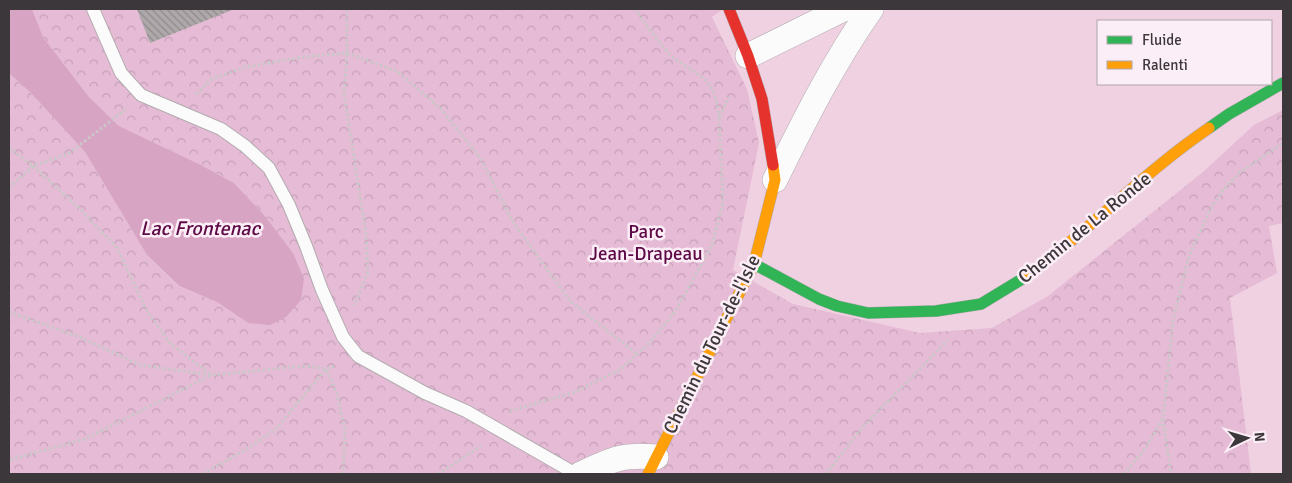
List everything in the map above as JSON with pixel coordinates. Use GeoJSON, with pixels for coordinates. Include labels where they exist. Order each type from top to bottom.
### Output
{"type":"FeatureCollection","features":[{"type":"Feature","properties":{"kind":"street","name":"Chemin du Tour-de-l'Isle"},"geometry":{"type":"LineString","coordinates":[[581,474],[612,459],[634,455],[652,466],[754,264],[775,180],[762,99],[748,56],[728,9]]}},
{"type":"Feature","properties":{"kind":"street"},"geometry":{"type":"LineString","coordinates":[[748,56],[843,9]]}},
{"type":"Feature","properties":{"kind":"street"},"geometry":{"type":"LineString","coordinates":[[775,180],[827,78],[853,34],[871,9]]}},
{"type":"Feature","properties":{"kind":"street","name":"Chemin de La Ronde"},"geometry":{"type":"LineString","coordinates":[[754,264],[819,300],[868,313],[936,311],[981,304],[1022,279],[1057,254],[1182,146],[1229,114],[1283,83]]}},
{"type":"Feature","properties":{"kind":"lane"},"geometry":{"type":"LineString","coordinates":[[94,9],[121,73],[141,95],[220,129],[245,146],[269,168],[289,205],[322,290],[343,337],[358,356],[394,377],[487,422],[576,474]]}},
{"type":"Feature","properties":{"kind":"path"},"geometry":{"type":"LineString","coordinates":[[343,337],[368,272],[366,234],[344,94],[348,9]]}},
{"type":"Feature","properties":{"kind":"path"},"geometry":{"type":"LineString","coordinates":[[487,422],[507,412],[575,392],[621,369],[649,343],[675,312],[712,245],[723,202],[719,118],[716,97],[706,79],[673,57],[636,9]]}},
{"type":"Feature","properties":{"kind":"path"},"geometry":{"type":"LineString","coordinates":[[183,113],[199,90],[212,79],[244,67],[303,57],[347,53],[397,71],[441,109],[481,159],[513,222],[570,301],[637,354]]}},
{"type":"Feature","properties":{"kind":"path"},"geometry":{"type":"LineString","coordinates":[[719,118],[748,56]]}},
{"type":"Feature","properties":{"kind":"path"},"geometry":{"type":"LineString","coordinates":[[9,188],[33,166],[68,154],[122,114]]}},
{"type":"Feature","properties":{"kind":"path"},"geometry":{"type":"LineString","coordinates":[[1171,474],[1162,419],[1173,320],[1189,256],[1211,208],[1223,190],[1239,172],[1283,144]]}},
{"type":"Feature","properties":{"kind":"path"},"geometry":{"type":"LineString","coordinates":[[9,148],[33,166],[77,206],[117,248],[148,313],[171,344],[211,374]]}},
{"type":"Feature","properties":{"kind":"path"},"geometry":{"type":"LineString","coordinates":[[9,312],[77,336],[140,365],[211,374],[308,366],[326,369]]}},
{"type":"Feature","properties":{"kind":"path"},"geometry":{"type":"LineString","coordinates":[[826,474],[860,429],[948,339]]}},
{"type":"Feature","properties":{"kind":"path"},"geometry":{"type":"LineString","coordinates":[[203,474],[245,450],[276,429],[326,369],[358,356]]}},
{"type":"Feature","properties":{"kind":"path"},"geometry":{"type":"LineString","coordinates":[[326,369],[337,394],[345,430],[343,474]]}},
{"type":"Feature","properties":{"kind":"path"},"geometry":{"type":"LineString","coordinates":[[9,460],[85,439],[211,374]]}},
{"type":"Feature","properties":{"kind":"path"},"geometry":{"type":"LineString","coordinates":[[1124,474],[1144,450],[1162,419]]}},
{"type":"Feature","properties":{"kind":"path"},"geometry":{"type":"LineString","coordinates":[[438,474],[503,432]]}},
{"type":"Feature","properties":{"kind":"green space","name":"Parc Jean-Drapeau"},"geometry":{"type":"Polygon","coordinates":[[[9,9],[1283,9],[1283,474],[9,474],[9,9]]]}},
{"type":"Feature","properties":{"kind":"green space","name":"Parc Jean-Drapeau"},"geometry":{"type":"Polygon","coordinates":[[[32,9],[723,9],[712,17],[747,89],[759,143],[733,270],[793,304],[920,333],[992,328],[1048,296],[1203,172],[1254,125],[1283,110],[1283,223],[1269,226],[1277,273],[1230,298],[1251,474],[9,474],[9,73],[31,93],[85,152],[147,255],[178,286],[217,302],[248,323],[293,253],[265,216],[234,183],[119,126],[89,97],[43,37],[32,9]]]}},
{"type":"Feature","properties":{"kind":"water","name":"Lac Frontenac"},"geometry":{"type":"Polygon","coordinates":[[[9,9],[32,9],[43,37],[89,97],[119,126],[234,183],[265,216],[293,253],[304,279],[301,300],[286,317],[270,325],[248,323],[217,302],[179,286],[147,255],[85,152],[31,93],[9,73],[9,9]]]}},
{"type":"Feature","properties":{"kind":"building"},"geometry":{"type":"Polygon","coordinates":[[[137,9],[231,9],[232,10],[150,43],[137,9]]]}},
{"type":"Feature","properties":{"kind":"traffic: fast"},"geometry":{"type":"LineString","coordinates":[[1209,128],[1229,114],[1283,83]]}},
{"type":"Feature","properties":{"kind":"traffic: fast"},"geometry":{"type":"LineString","coordinates":[[754,264],[819,299],[837,306],[868,313],[936,311],[981,304],[1027,276]]}},
{"type":"Feature","properties":{"kind":"traffic: slow"},"geometry":{"type":"LineString","coordinates":[[1027,276],[1073,240],[1162,163],[1209,128]]}},
{"type":"Feature","properties":{"kind":"traffic: slow"},"geometry":{"type":"LineString","coordinates":[[648,474],[754,264],[775,180],[773,165]]}},
{"type":"Feature","properties":{"kind":"traffic: jam"},"geometry":{"type":"LineString","coordinates":[[729,9],[748,56],[762,99],[773,165]]}}]}
